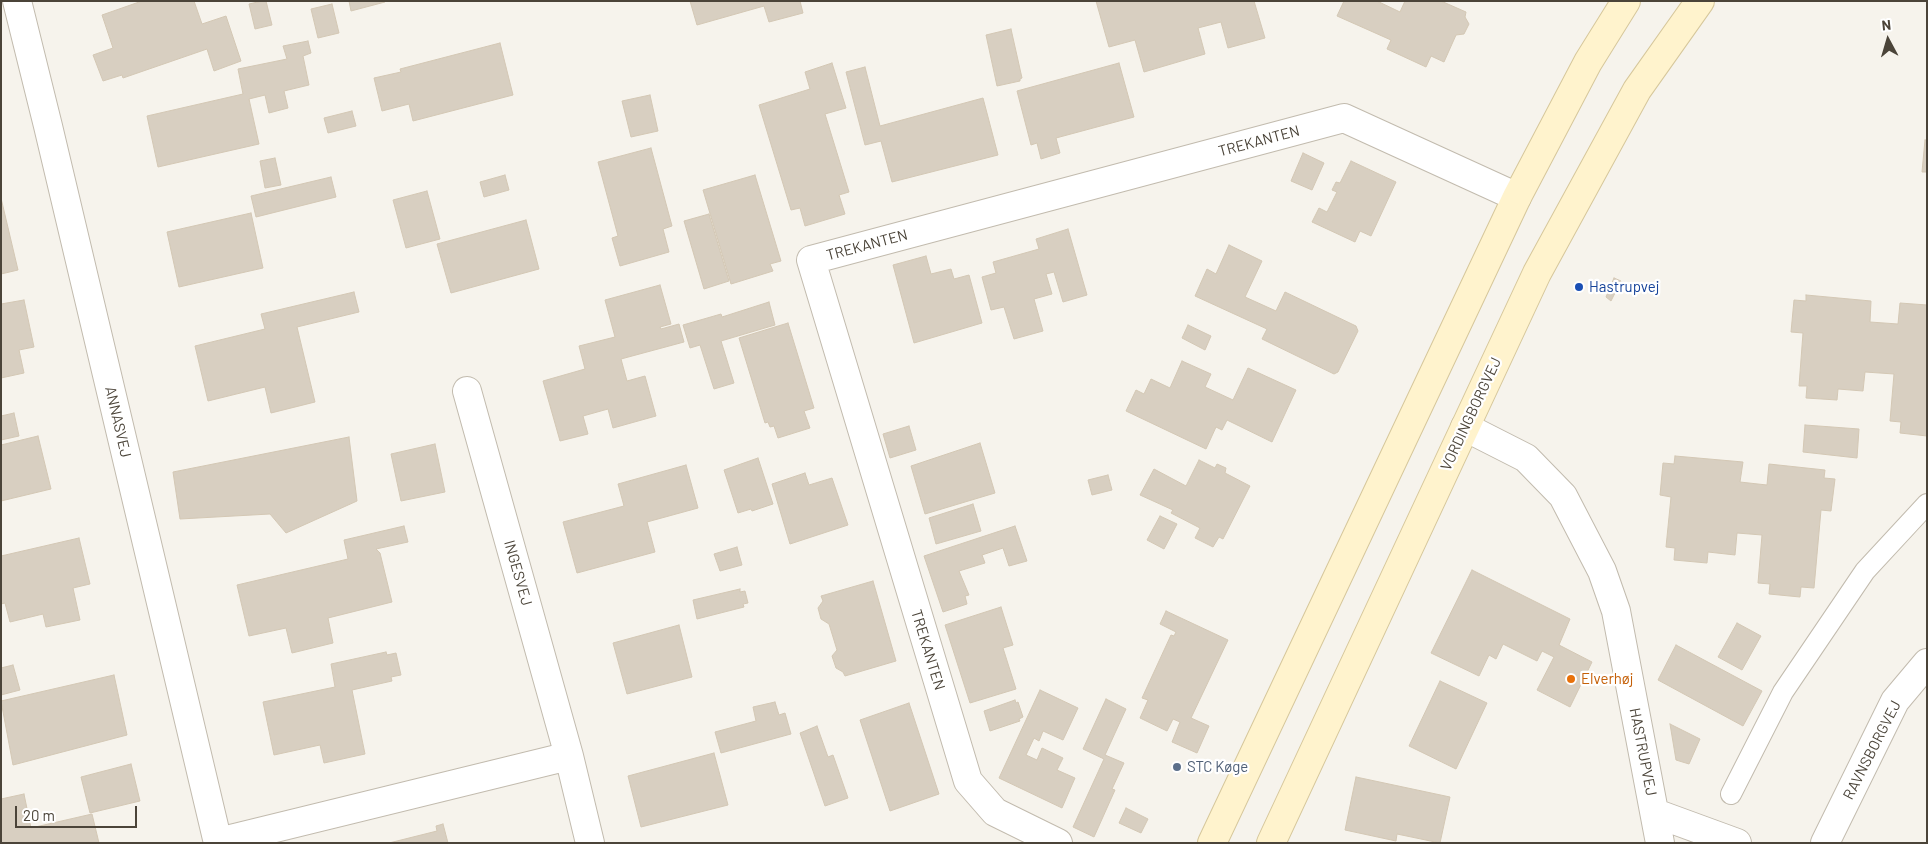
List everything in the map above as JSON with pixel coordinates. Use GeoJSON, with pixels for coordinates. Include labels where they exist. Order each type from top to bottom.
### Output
{"type":"FeatureCollection","features":[{"type":"Feature","properties":{"kind":"main road"},"geometry":{"type":"LineString","coordinates":[[1212,843],[1517,197],[1588,62],[1626,1]]}},
{"type":"Feature","properties":{"kind":"main road","name":"VORDINGBORGVEJ"},"geometry":{"type":"LineString","coordinates":[[1271,843],[1537,273],[1636,90],[1700,1]]}},
{"type":"Feature","properties":{"kind":"street","name":"ANNASVEJ"},"geometry":{"type":"LineString","coordinates":[[16,1],[51,136],[218,842]]}},
{"type":"Feature","properties":{"kind":"street","name":"TREKANTEN"},"geometry":{"type":"LineString","coordinates":[[1058,843],[996,812],[968,781],[811,260],[1344,118],[1517,197]]}},
{"type":"Feature","properties":{"kind":"street","name":"INGESVEJ"},"geometry":{"type":"LineString","coordinates":[[467,391],[569,756],[590,843]]}},
{"type":"Feature","properties":{"kind":"street","name":"HASTRUPVEJ"},"geometry":{"type":"LineString","coordinates":[[1465,427],[1526,458],[1563,496],[1602,571],[1616,611],[1660,843]]}},
{"type":"Feature","properties":{"kind":"street","name":"RAVNSBORGVEJ"},"geometry":{"type":"LineString","coordinates":[[1825,843],[1895,701],[1927,663]]}},
{"type":"Feature","properties":{"kind":"street"},"geometry":{"type":"LineString","coordinates":[[218,842],[569,756]]}},
{"type":"Feature","properties":{"kind":"street","name":"HASTRUPVEJ"},"geometry":{"type":"LineString","coordinates":[[1655,813],[1737,843]]}},
{"type":"Feature","properties":{"kind":"lane"},"geometry":{"type":"LineString","coordinates":[[1731,794],[1783,692],[1865,570],[1927,504]]}},
{"type":"Feature","properties":{"kind":"building"},"geometry":{"type":"Polygon","coordinates":[[[142,1],[194,1],[202,24],[226,16],[241,61],[214,71],[207,49],[123,78],[122,75],[103,81],[93,55],[113,48],[102,15],[142,1]]]}},
{"type":"Feature","properties":{"kind":"building"},"geometry":{"type":"Polygon","coordinates":[[[266,1],[272,25],[255,29],[249,4],[266,1]]]}},
{"type":"Feature","properties":{"kind":"building"},"geometry":{"type":"Polygon","coordinates":[[[349,1],[385,1],[385,2],[351,11],[349,1]]]}},
{"type":"Feature","properties":{"kind":"building"},"geometry":{"type":"Polygon","coordinates":[[[690,1],[800,1],[803,13],[769,22],[764,6],[697,25],[690,1]]]}},
{"type":"Feature","properties":{"kind":"building"},"geometry":{"type":"Polygon","coordinates":[[[1096,1],[1254,1],[1265,38],[1228,48],[1221,22],[1198,28],[1205,54],[1144,72],[1135,40],[1109,47],[1096,1]]]}},
{"type":"Feature","properties":{"kind":"building"},"geometry":{"type":"Polygon","coordinates":[[[1344,1],[1377,1],[1400,12],[1405,1],[1441,1],[1466,12],[1465,17],[1469,24],[1464,34],[1456,35],[1444,62],[1431,56],[1426,67],[1387,49],[1391,40],[1337,16],[1344,1]]]}},
{"type":"Feature","properties":{"kind":"building"},"geometry":{"type":"Polygon","coordinates":[[[332,4],[339,33],[318,38],[311,9],[332,4]]]}},
{"type":"Feature","properties":{"kind":"building"},"geometry":{"type":"Polygon","coordinates":[[[1011,29],[1022,78],[1020,81],[997,86],[986,35],[1011,29]]]}},
{"type":"Feature","properties":{"kind":"building"},"geometry":{"type":"Polygon","coordinates":[[[308,41],[311,53],[303,56],[309,85],[284,91],[288,108],[269,113],[265,95],[249,99],[259,144],[158,167],[147,116],[243,94],[238,69],[287,59],[283,46],[308,41]]]}},
{"type":"Feature","properties":{"kind":"building"},"geometry":{"type":"Polygon","coordinates":[[[500,43],[513,95],[413,121],[409,104],[382,111],[374,78],[401,72],[400,69],[500,43]]]}},
{"type":"Feature","properties":{"kind":"building"},"geometry":{"type":"Polygon","coordinates":[[[832,63],[846,108],[825,114],[849,192],[839,195],[845,214],[805,226],[800,208],[791,210],[759,105],[810,89],[805,72],[832,63]]]}},
{"type":"Feature","properties":{"kind":"building"},"geometry":{"type":"Polygon","coordinates":[[[1119,63],[1134,117],[1056,138],[1060,153],[1041,159],[1037,143],[1031,145],[1017,91],[1119,63]]]}},
{"type":"Feature","properties":{"kind":"building"},"geometry":{"type":"Polygon","coordinates":[[[865,67],[880,126],[983,98],[998,155],[892,182],[881,141],[865,145],[846,72],[865,67]]]}},
{"type":"Feature","properties":{"kind":"building"},"geometry":{"type":"Polygon","coordinates":[[[650,95],[658,131],[631,137],[622,101],[650,95]]]}},
{"type":"Feature","properties":{"kind":"building"},"geometry":{"type":"Polygon","coordinates":[[[352,111],[356,126],[328,133],[324,118],[352,111]]]}},
{"type":"Feature","properties":{"kind":"building"},"geometry":{"type":"Polygon","coordinates":[[[1925,140],[1927,140],[1927,172],[1922,172],[1925,140]]]}},
{"type":"Feature","properties":{"kind":"building"},"geometry":{"type":"Polygon","coordinates":[[[651,148],[672,226],[663,229],[669,252],[620,266],[612,238],[618,236],[598,162],[651,148]]]}},
{"type":"Feature","properties":{"kind":"building"},"geometry":{"type":"Polygon","coordinates":[[[1303,153],[1324,163],[1312,190],[1291,181],[1303,153]]]}},
{"type":"Feature","properties":{"kind":"building"},"geometry":{"type":"Polygon","coordinates":[[[275,158],[281,185],[265,188],[260,161],[275,158]]]}},
{"type":"Feature","properties":{"kind":"building"},"geometry":{"type":"Polygon","coordinates":[[[1351,161],[1396,182],[1371,236],[1360,231],[1355,242],[1312,222],[1319,208],[1327,212],[1337,192],[1332,190],[1336,182],[1340,183],[1351,161]]]}},
{"type":"Feature","properties":{"kind":"building"},"geometry":{"type":"Polygon","coordinates":[[[505,175],[509,190],[484,197],[480,182],[505,175]]]}},
{"type":"Feature","properties":{"kind":"building"},"geometry":{"type":"Polygon","coordinates":[[[755,175],[781,261],[770,264],[773,271],[731,284],[703,190],[755,175]]]}},
{"type":"Feature","properties":{"kind":"building"},"geometry":{"type":"Polygon","coordinates":[[[331,177],[336,197],[256,217],[251,196],[331,177]]]}},
{"type":"Feature","properties":{"kind":"building"},"geometry":{"type":"Polygon","coordinates":[[[427,191],[440,239],[406,248],[393,200],[427,191]]]}},
{"type":"Feature","properties":{"kind":"building"},"geometry":{"type":"Polygon","coordinates":[[[1,198],[18,270],[1,274],[1,198]]]}},
{"type":"Feature","properties":{"kind":"building"},"geometry":{"type":"Polygon","coordinates":[[[251,213],[263,268],[179,287],[167,232],[251,213]]]}},
{"type":"Feature","properties":{"kind":"building"},"geometry":{"type":"Polygon","coordinates":[[[709,214],[729,281],[704,289],[684,221],[709,214]]]}},
{"type":"Feature","properties":{"kind":"building"},"geometry":{"type":"Polygon","coordinates":[[[526,220],[539,269],[451,293],[437,244],[526,220]]]}},
{"type":"Feature","properties":{"kind":"building"},"geometry":{"type":"Polygon","coordinates":[[[1068,229],[1087,295],[1063,302],[1054,272],[1046,274],[1052,294],[1034,299],[1043,331],[1014,339],[1004,307],[991,310],[982,277],[996,273],[993,262],[1039,249],[1036,239],[1068,229]]]}},
{"type":"Feature","properties":{"kind":"building"},"geometry":{"type":"Polygon","coordinates":[[[1229,245],[1262,261],[1245,297],[1276,311],[1285,292],[1356,326],[1358,331],[1338,372],[1334,374],[1262,339],[1267,329],[1195,296],[1207,269],[1216,274],[1229,245]]]}},
{"type":"Feature","properties":{"kind":"building"},"geometry":{"type":"Polygon","coordinates":[[[926,256],[931,274],[951,269],[954,279],[969,275],[982,323],[914,343],[893,265],[926,256]]]}},
{"type":"Feature","properties":{"kind":"building"},"geometry":{"type":"Polygon","coordinates":[[[1614,278],[1621,281],[1611,301],[1606,297],[1614,278]]]}},
{"type":"Feature","properties":{"kind":"building"},"geometry":{"type":"Polygon","coordinates":[[[660,285],[671,324],[660,327],[661,329],[679,324],[684,342],[621,359],[627,381],[645,376],[656,416],[613,428],[608,409],[583,416],[588,434],[560,441],[543,381],[585,369],[579,346],[615,337],[605,300],[660,285]]]}},
{"type":"Feature","properties":{"kind":"building"},"geometry":{"type":"Polygon","coordinates":[[[354,292],[359,312],[297,327],[315,402],[271,413],[265,387],[208,401],[195,346],[265,329],[261,314],[354,292]]]}},
{"type":"Feature","properties":{"kind":"building"},"geometry":{"type":"Polygon","coordinates":[[[1806,295],[1871,301],[1870,322],[1898,324],[1900,303],[1927,305],[1927,436],[1900,433],[1901,422],[1890,421],[1894,374],[1865,372],[1863,391],[1838,389],[1837,400],[1806,398],[1807,386],[1799,386],[1803,333],[1791,332],[1794,300],[1806,301],[1806,295]]]}},
{"type":"Feature","properties":{"kind":"building"},"geometry":{"type":"Polygon","coordinates":[[[24,300],[34,347],[19,350],[24,373],[1,378],[1,304],[24,300]]]}},
{"type":"Feature","properties":{"kind":"building"},"geometry":{"type":"Polygon","coordinates":[[[769,302],[775,325],[721,341],[734,383],[714,389],[700,345],[690,348],[683,325],[721,314],[722,317],[769,302]]]}},
{"type":"Feature","properties":{"kind":"building"},"geometry":{"type":"Polygon","coordinates":[[[788,323],[814,408],[804,411],[810,428],[778,438],[774,426],[770,427],[768,422],[765,423],[739,338],[788,323]]]}},
{"type":"Feature","properties":{"kind":"building"},"geometry":{"type":"Polygon","coordinates":[[[1188,325],[1211,336],[1205,350],[1182,338],[1188,325]]]}},
{"type":"Feature","properties":{"kind":"building"},"geometry":{"type":"Polygon","coordinates":[[[1182,361],[1211,374],[1205,387],[1233,400],[1248,368],[1296,390],[1272,442],[1227,420],[1222,430],[1216,427],[1206,449],[1126,411],[1136,390],[1144,394],[1151,379],[1170,388],[1182,361]]]}},
{"type":"Feature","properties":{"kind":"building"},"geometry":{"type":"Polygon","coordinates":[[[14,413],[19,436],[1,440],[1,416],[14,413]]]}},
{"type":"Feature","properties":{"kind":"building"},"geometry":{"type":"Polygon","coordinates":[[[1805,425],[1859,429],[1857,458],[1803,452],[1805,425]]]}},
{"type":"Feature","properties":{"kind":"building"},"geometry":{"type":"Polygon","coordinates":[[[909,426],[916,450],[890,458],[883,434],[909,426]]]}},
{"type":"Feature","properties":{"kind":"building"},"geometry":{"type":"Polygon","coordinates":[[[38,436],[51,489],[1,501],[1,445],[38,436]]]}},
{"type":"Feature","properties":{"kind":"building"},"geometry":{"type":"Polygon","coordinates":[[[349,437],[357,501],[286,533],[270,514],[180,519],[173,472],[349,437]]]}},
{"type":"Feature","properties":{"kind":"building"},"geometry":{"type":"Polygon","coordinates":[[[980,443],[995,493],[925,514],[911,466],[980,443]]]}},
{"type":"Feature","properties":{"kind":"building"},"geometry":{"type":"Polygon","coordinates":[[[435,444],[445,492],[401,501],[391,454],[435,444]]]}},
{"type":"Feature","properties":{"kind":"building"},"geometry":{"type":"Polygon","coordinates":[[[1675,456],[1743,462],[1740,482],[1767,485],[1769,464],[1825,470],[1824,478],[1835,479],[1831,511],[1821,510],[1814,588],[1801,587],[1800,597],[1769,594],[1770,584],[1758,583],[1762,535],[1737,533],[1735,555],[1708,552],[1707,563],[1674,560],[1675,548],[1666,547],[1671,497],[1660,495],[1663,463],[1674,464],[1675,456]]]}},
{"type":"Feature","properties":{"kind":"building"},"geometry":{"type":"Polygon","coordinates":[[[758,458],[773,504],[752,511],[751,509],[738,513],[724,470],[758,458]]]}},
{"type":"Feature","properties":{"kind":"building"},"geometry":{"type":"Polygon","coordinates":[[[1199,460],[1215,468],[1217,464],[1226,468],[1225,473],[1250,486],[1223,539],[1219,537],[1213,547],[1195,538],[1200,528],[1171,513],[1173,510],[1140,495],[1154,469],[1186,486],[1199,460]]]}},
{"type":"Feature","properties":{"kind":"building"},"geometry":{"type":"Polygon","coordinates":[[[686,465],[698,508],[647,522],[655,552],[577,573],[563,522],[624,506],[618,484],[686,465]]]}},
{"type":"Feature","properties":{"kind":"building"},"geometry":{"type":"Polygon","coordinates":[[[805,473],[809,485],[832,478],[848,525],[790,544],[772,484],[805,473]]]}},
{"type":"Feature","properties":{"kind":"building"},"geometry":{"type":"Polygon","coordinates":[[[1108,475],[1112,490],[1092,495],[1088,480],[1108,475]]]}},
{"type":"Feature","properties":{"kind":"building"},"geometry":{"type":"Polygon","coordinates":[[[973,504],[981,531],[936,544],[929,518],[973,504]]]}},
{"type":"Feature","properties":{"kind":"building"},"geometry":{"type":"Polygon","coordinates":[[[1160,516],[1177,524],[1164,549],[1147,540],[1160,516]]]}},
{"type":"Feature","properties":{"kind":"building"},"geometry":{"type":"Polygon","coordinates":[[[404,526],[408,542],[376,549],[380,553],[392,602],[328,618],[333,643],[292,653],[286,628],[249,636],[237,585],[348,559],[344,540],[404,526]]]}},
{"type":"Feature","properties":{"kind":"building"},"geometry":{"type":"Polygon","coordinates":[[[1015,526],[1027,561],[1009,566],[1003,548],[982,555],[985,563],[959,571],[969,595],[965,596],[967,604],[943,612],[924,556],[1015,526]]]}},
{"type":"Feature","properties":{"kind":"building"},"geometry":{"type":"Polygon","coordinates":[[[79,538],[90,584],[73,588],[80,620],[46,627],[43,614],[10,622],[5,603],[1,604],[1,556],[79,538]]]}},
{"type":"Feature","properties":{"kind":"building"},"geometry":{"type":"Polygon","coordinates":[[[737,547],[742,565],[720,571],[714,554],[737,547]]]}},
{"type":"Feature","properties":{"kind":"building"},"geometry":{"type":"Polygon","coordinates":[[[1472,570],[1570,619],[1559,645],[1592,662],[1570,707],[1537,690],[1554,657],[1542,651],[1537,661],[1503,644],[1496,659],[1489,655],[1479,676],[1431,653],[1472,570]]]}},
{"type":"Feature","properties":{"kind":"building"},"geometry":{"type":"Polygon","coordinates":[[[873,581],[896,661],[845,676],[843,672],[836,668],[832,656],[837,650],[829,624],[821,619],[818,608],[823,601],[821,596],[873,581]]]}},
{"type":"Feature","properties":{"kind":"building"},"geometry":{"type":"Polygon","coordinates":[[[740,589],[740,592],[745,591],[748,603],[743,604],[744,607],[697,619],[693,600],[740,589]]]}},
{"type":"Feature","properties":{"kind":"building"},"geometry":{"type":"Polygon","coordinates":[[[1001,607],[1013,645],[1003,648],[1016,689],[970,703],[945,625],[1001,607]]]}},
{"type":"Feature","properties":{"kind":"building"},"geometry":{"type":"Polygon","coordinates":[[[1166,611],[1228,640],[1191,718],[1209,726],[1197,753],[1172,742],[1180,722],[1173,719],[1167,731],[1140,718],[1148,700],[1142,698],[1171,635],[1174,636],[1176,632],[1160,624],[1166,611]]]}},
{"type":"Feature","properties":{"kind":"building"},"geometry":{"type":"Polygon","coordinates":[[[1737,623],[1761,636],[1742,670],[1718,657],[1737,623]]]}},
{"type":"Feature","properties":{"kind":"building"},"geometry":{"type":"Polygon","coordinates":[[[679,625],[692,677],[627,694],[613,643],[679,625]]]}},
{"type":"Feature","properties":{"kind":"building"},"geometry":{"type":"Polygon","coordinates":[[[1676,645],[1762,691],[1743,726],[1658,680],[1676,645]]]}},
{"type":"Feature","properties":{"kind":"building"},"geometry":{"type":"Polygon","coordinates":[[[386,652],[387,655],[396,653],[401,675],[391,677],[392,681],[352,690],[365,754],[324,763],[320,745],[274,755],[263,702],[335,687],[331,664],[386,652]]]}},
{"type":"Feature","properties":{"kind":"building"},"geometry":{"type":"Polygon","coordinates":[[[13,665],[20,690],[1,695],[1,668],[13,665]]]}},
{"type":"Feature","properties":{"kind":"building"},"geometry":{"type":"Polygon","coordinates":[[[114,675],[127,735],[13,765],[1,701],[114,675]]]}},
{"type":"Feature","properties":{"kind":"building"},"geometry":{"type":"Polygon","coordinates":[[[1440,681],[1487,703],[1456,769],[1409,746],[1440,681]]]}},
{"type":"Feature","properties":{"kind":"building"},"geometry":{"type":"Polygon","coordinates":[[[1040,690],[1078,708],[1063,740],[1043,731],[1039,741],[1034,738],[1026,755],[1037,760],[1042,748],[1063,758],[1057,770],[1075,778],[1062,808],[999,778],[1040,690]]]}},
{"type":"Feature","properties":{"kind":"building"},"geometry":{"type":"Polygon","coordinates":[[[1106,699],[1126,709],[1105,755],[1124,763],[1112,789],[1115,790],[1094,837],[1073,827],[1104,759],[1083,749],[1106,699]]]}},
{"type":"Feature","properties":{"kind":"building"},"geometry":{"type":"Polygon","coordinates":[[[1015,700],[1016,703],[1018,702],[1023,717],[1019,719],[1020,721],[990,731],[984,711],[1015,700]]]}},
{"type":"Feature","properties":{"kind":"building"},"geometry":{"type":"Polygon","coordinates":[[[775,702],[779,715],[785,713],[791,734],[721,753],[715,732],[756,721],[753,707],[775,702]]]}},
{"type":"Feature","properties":{"kind":"building"},"geometry":{"type":"Polygon","coordinates":[[[909,703],[939,794],[890,811],[860,720],[909,703]]]}},
{"type":"Feature","properties":{"kind":"building"},"geometry":{"type":"Polygon","coordinates":[[[1670,724],[1700,739],[1689,764],[1676,760],[1670,724]]]}},
{"type":"Feature","properties":{"kind":"building"},"geometry":{"type":"Polygon","coordinates":[[[817,726],[828,757],[833,755],[848,798],[825,806],[800,733],[817,726]]]}},
{"type":"Feature","properties":{"kind":"building"},"geometry":{"type":"Polygon","coordinates":[[[714,753],[728,805],[641,827],[628,776],[714,753]]]}},
{"type":"Feature","properties":{"kind":"building"},"geometry":{"type":"Polygon","coordinates":[[[131,764],[140,801],[90,813],[81,777],[131,764]]]}},
{"type":"Feature","properties":{"kind":"building"},"geometry":{"type":"Polygon","coordinates":[[[1356,777],[1450,797],[1440,843],[1397,834],[1396,841],[1345,830],[1356,777]]]}},
{"type":"Feature","properties":{"kind":"building"},"geometry":{"type":"Polygon","coordinates":[[[24,794],[31,828],[92,814],[99,843],[1,843],[1,799],[24,794]]]}},
{"type":"Feature","properties":{"kind":"building"},"geometry":{"type":"Polygon","coordinates":[[[1126,808],[1148,819],[1141,833],[1119,823],[1126,808]]]}},
{"type":"Feature","properties":{"kind":"building"},"geometry":{"type":"Polygon","coordinates":[[[443,824],[448,843],[389,843],[437,831],[436,826],[443,824]]]}},
{"type":"Feature","properties":{"kind":"place","name":"Hastrupvej"},"geometry":{"type":"Point","coordinates":[1579,287]}},
{"type":"Feature","properties":{"kind":"place","name":"Elverhøj"},"geometry":{"type":"Point","coordinates":[1571,679]}},
{"type":"Feature","properties":{"kind":"place","name":"STC Køge"},"geometry":{"type":"Point","coordinates":[1177,767]}}]}
